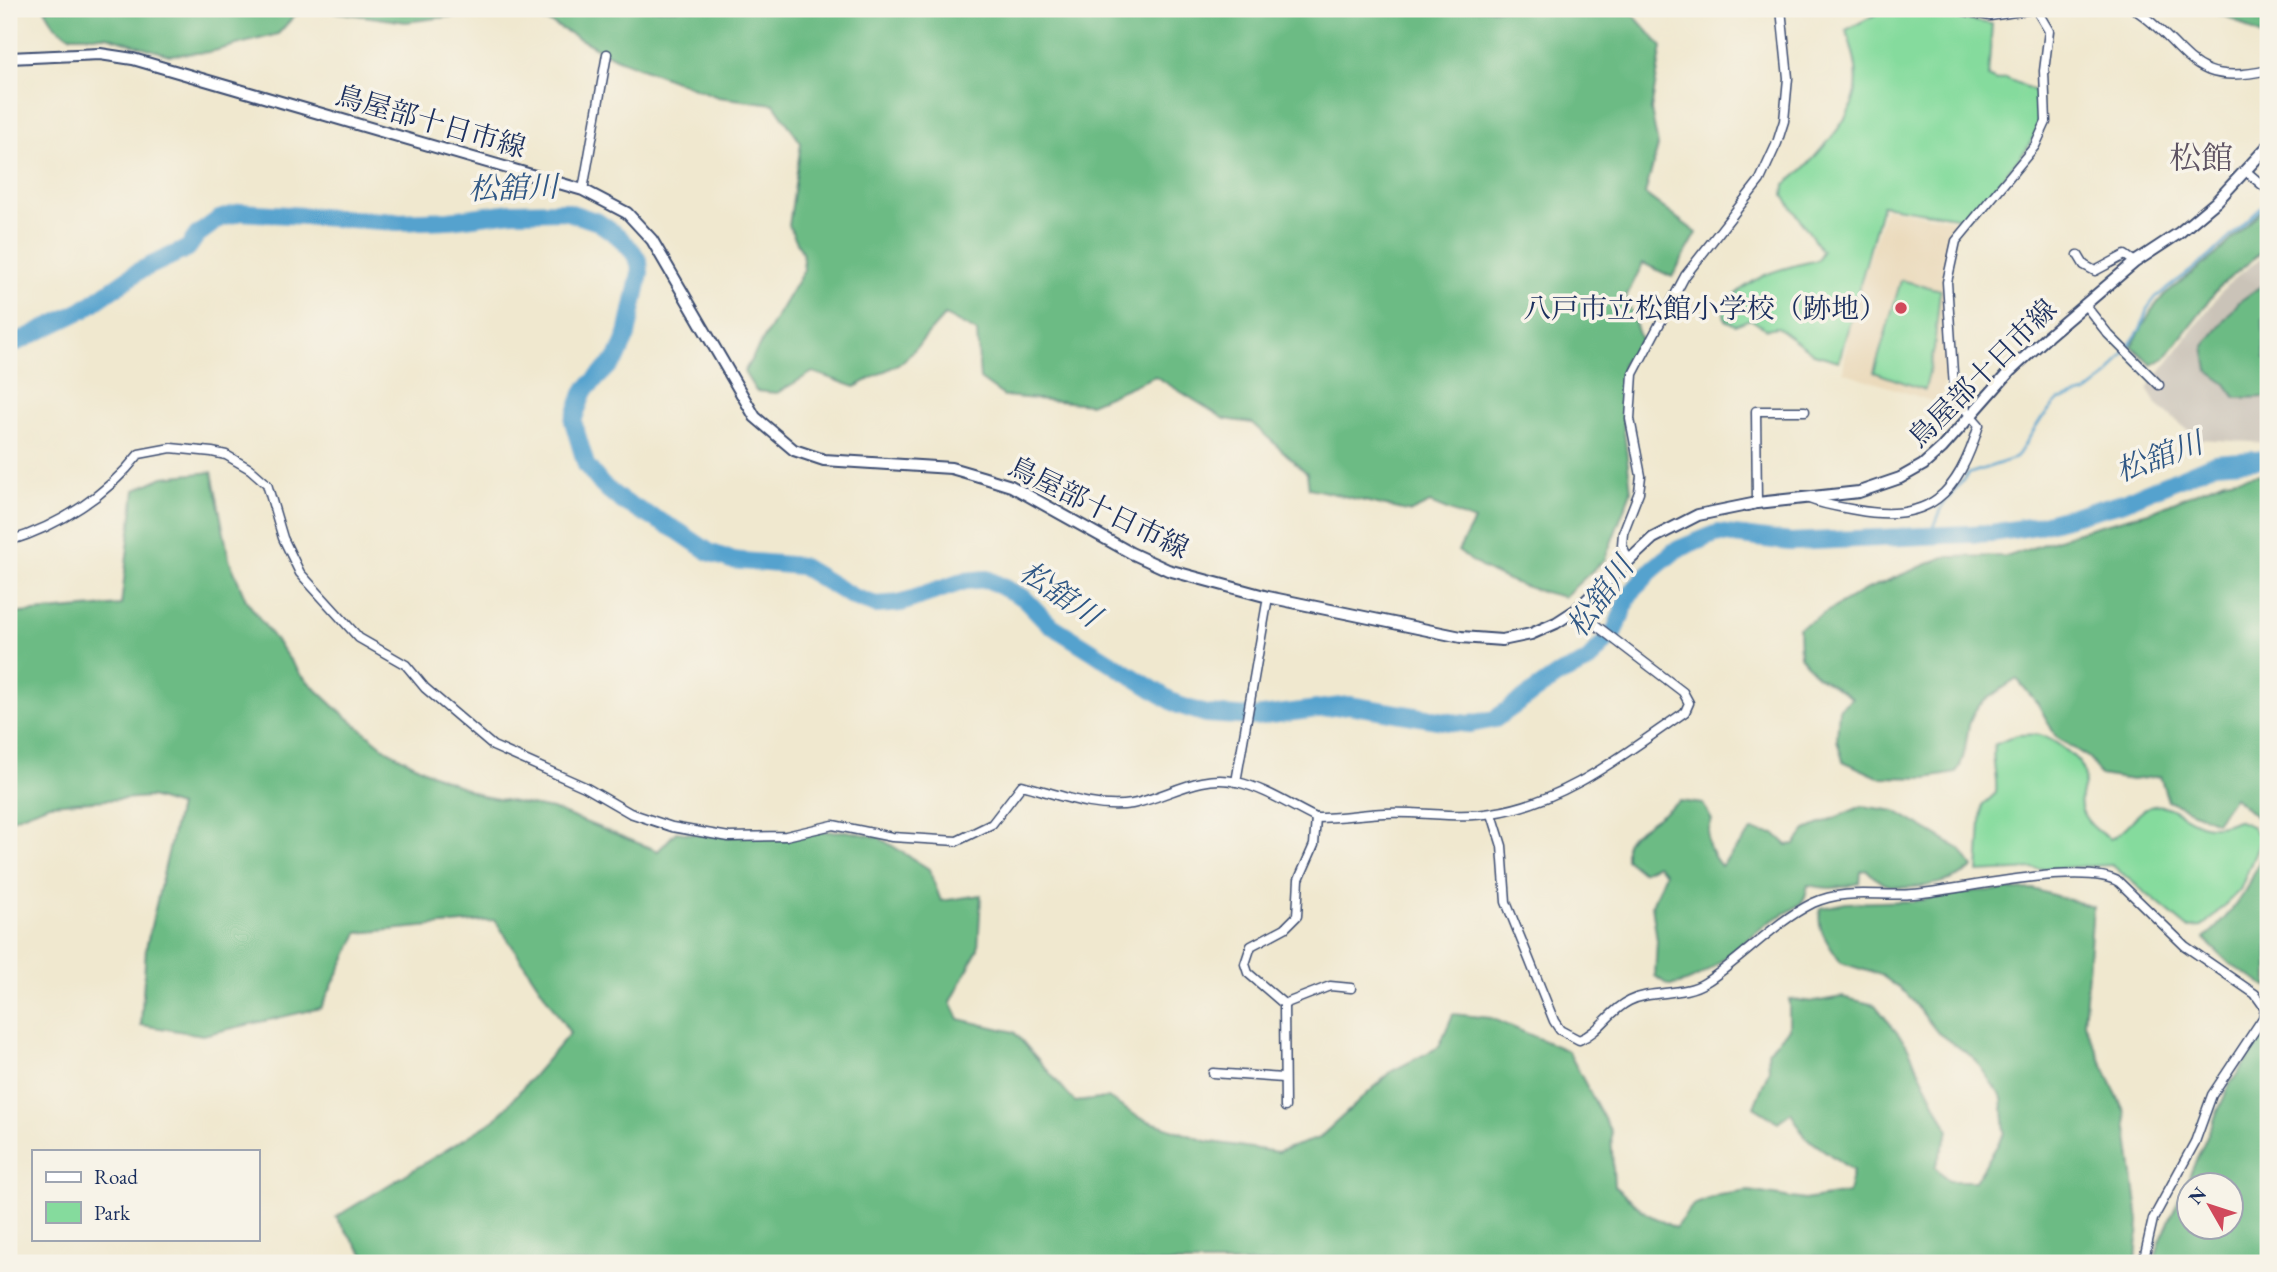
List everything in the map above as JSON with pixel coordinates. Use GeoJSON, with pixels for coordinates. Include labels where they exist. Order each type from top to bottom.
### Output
{"type":"FeatureCollection","features":[{"type":"Feature","properties":{"kind":"main road","name":"鳥屋部十日市線"},"geometry":{"type":"LineString","coordinates":[[9,58],[100,54],[134,59],[583,190],[627,213],[652,240],[755,417],[794,450],[824,460],[951,468],[1011,486],[1131,553],[1168,570],[1268,597],[1461,637],[1502,640],[1531,634],[1576,610],[1628,559],[1678,524],[1721,509],[1858,492],[1900,478],[1942,448],[2010,371],[2084,304],[2135,262],[2179,233],[2247,172],[2268,146]]}},
{"type":"Feature","properties":{"kind":"street"},"geometry":{"type":"LineString","coordinates":[[1628,559],[1622,545],[1623,533],[1639,492],[1642,476],[1630,419],[1633,374],[1685,276],[1759,180],[1777,143],[1784,121],[1788,78],[1781,9]]}},
{"type":"Feature","properties":{"kind":"street"},"geometry":{"type":"LineString","coordinates":[[1805,497],[1823,504],[1865,512],[1909,513],[1926,508],[1944,493],[1961,467],[1979,425],[1956,400],[1947,282],[1950,258],[1956,241],[2035,146],[2046,122],[2044,71],[2049,31],[2034,9],[1990,16],[1954,9]]}},
{"type":"Feature","properties":{"kind":"street"},"geometry":{"type":"LineString","coordinates":[[2134,9],[2202,70],[2227,76],[2268,70]]}},
{"type":"Feature","properties":{"kind":"street"},"geometry":{"type":"LineString","coordinates":[[583,190],[607,54]]}},
{"type":"Feature","properties":{"kind":"street"},"geometry":{"type":"LineString","coordinates":[[2247,172],[2268,190]]}},
{"type":"Feature","properties":{"kind":"street"},"geometry":{"type":"LineString","coordinates":[[2268,238],[2268,260]]}},
{"type":"Feature","properties":{"kind":"street"},"geometry":{"type":"LineString","coordinates":[[2078,255],[2084,265],[2095,271],[2125,255],[2135,262]]}},
{"type":"Feature","properties":{"kind":"street"},"geometry":{"type":"LineString","coordinates":[[2084,304],[2108,334],[2159,384]]}},
{"type":"Feature","properties":{"kind":"street"},"geometry":{"type":"LineString","coordinates":[[1757,503],[1756,411],[1805,411]]}},
{"type":"Feature","properties":{"kind":"street"},"geometry":{"type":"LineString","coordinates":[[9,541],[50,524],[97,496],[122,475],[139,454],[171,449],[226,455],[267,484],[283,538],[300,573],[314,591],[359,638],[406,665],[425,688],[493,746],[585,787],[630,813],[700,833],[762,838],[808,832],[834,825],[892,837],[957,841],[992,824],[1022,785],[1094,804],[1113,806],[1134,804],[1188,784],[1236,782],[1316,818],[1387,812],[1443,816],[1492,814],[1555,796],[1594,775],[1685,712],[1689,703],[1683,692],[1576,610]]}},
{"type":"Feature","properties":{"kind":"street"},"geometry":{"type":"LineString","coordinates":[[1236,782],[1268,597]]}},
{"type":"Feature","properties":{"kind":"street"},"geometry":{"type":"LineString","coordinates":[[1492,814],[1502,846],[1510,913],[1554,1021],[1560,1030],[1579,1040],[1591,1035],[1627,1002],[1693,989],[1706,982],[1749,947],[1812,904],[1824,899],[1852,894],[1914,894],[1972,885],[2089,875],[2110,876],[2119,882],[2185,946],[2255,994],[2265,1008],[2263,1018],[2212,1095],[2195,1142],[2153,1219],[2143,1263]]}},
{"type":"Feature","properties":{"kind":"street"},"geometry":{"type":"LineString","coordinates":[[1284,1004],[1248,973],[1246,954],[1251,946],[1285,928],[1297,916],[1299,879],[1314,845],[1316,818]]}},
{"type":"Feature","properties":{"kind":"street"},"geometry":{"type":"LineString","coordinates":[[1284,1004],[1330,986],[1351,988]]}},
{"type":"Feature","properties":{"kind":"street"},"geometry":{"type":"LineString","coordinates":[[1284,1004],[1284,1107]]}},
{"type":"Feature","properties":{"kind":"street"},"geometry":{"type":"LineString","coordinates":[[1213,1073],[1283,1078]]}},
{"type":"Feature","properties":{"kind":"shaded area","name":"八戸市立松館小学校（跡地）"},"geometry":{"type":"Polygon","coordinates":[[[1885,208],[1965,222],[1954,235],[1945,271],[1949,346],[1941,404],[1843,372],[1849,327],[1885,208]]]}},
{"type":"Feature","properties":{"kind":"shaded area"},"geometry":{"type":"Polygon","coordinates":[[[2268,255],[2268,443],[2199,439],[2157,405],[2147,389],[2226,286],[2268,255]]]}},
{"type":"Feature","properties":{"kind":"green space"},"geometry":{"type":"Polygon","coordinates":[[[45,9],[314,9],[295,15],[278,34],[210,52],[169,55],[107,36],[70,36],[55,26],[45,9]]]}},
{"type":"Feature","properties":{"kind":"green space"},"geometry":{"type":"Polygon","coordinates":[[[314,9],[1628,9],[1662,47],[1651,110],[1658,146],[1645,194],[1697,233],[1672,277],[1643,263],[1626,297],[1641,340],[1622,365],[1623,422],[1631,491],[1605,559],[1564,597],[1508,580],[1483,568],[1458,551],[1474,521],[1430,503],[1411,512],[1309,488],[1307,473],[1252,423],[1225,419],[1155,376],[1090,404],[1004,396],[980,379],[977,332],[945,315],[904,361],[855,387],[813,372],[777,393],[756,391],[744,372],[804,270],[802,252],[789,226],[801,143],[774,104],[718,97],[615,58],[551,23],[503,10],[406,22],[314,9]]]}},
{"type":"Feature","properties":{"kind":"green space"},"geometry":{"type":"Polygon","coordinates":[[[1886,9],[1935,9],[1956,18],[1992,24],[1988,77],[1996,81],[2006,78],[2040,93],[2040,124],[2027,149],[1967,219],[1882,205],[1839,361],[1814,354],[1777,327],[1766,329],[1750,319],[1735,325],[1725,320],[1723,305],[1756,279],[1818,260],[1822,251],[1784,196],[1785,184],[1824,146],[1852,105],[1856,92],[1856,64],[1846,30],[1886,9]]]}},
{"type":"Feature","properties":{"kind":"green space"},"geometry":{"type":"Polygon","coordinates":[[[2203,9],[2268,9],[2268,40],[2233,19],[2203,9]]]}},
{"type":"Feature","properties":{"kind":"green space"},"geometry":{"type":"Polygon","coordinates":[[[2268,204],[2268,247],[2221,285],[2165,358],[2152,365],[2132,346],[2151,311],[2164,295],[2218,253],[2268,204]]]}},
{"type":"Feature","properties":{"kind":"green space"},"geometry":{"type":"Polygon","coordinates":[[[1901,280],[1940,290],[1934,349],[1925,390],[1874,372],[1901,280]]]}},
{"type":"Feature","properties":{"kind":"green space"},"geometry":{"type":"Polygon","coordinates":[[[2268,281],[2268,314],[2263,319],[2265,359],[2268,360],[2268,397],[2236,398],[2226,384],[2208,371],[2204,346],[2239,302],[2268,281]]]}},
{"type":"Feature","properties":{"kind":"green space"},"geometry":{"type":"Polygon","coordinates":[[[212,472],[229,559],[246,600],[301,675],[387,750],[482,796],[552,809],[658,851],[676,832],[711,836],[846,831],[878,837],[929,869],[941,901],[981,895],[978,949],[951,1002],[959,1019],[1014,1032],[1075,1102],[1108,1098],[1140,1118],[1206,1141],[1277,1152],[1319,1138],[1392,1071],[1439,1047],[1453,1014],[1491,1018],[1568,1051],[1611,1132],[1614,1186],[1647,1214],[1675,1228],[1693,1205],[1719,1195],[1749,1191],[1804,1200],[1848,1193],[1853,1171],[1804,1136],[1791,1112],[1778,1122],[1754,1107],[1769,1070],[1768,1050],[1789,1029],[1789,999],[1814,1002],[1842,997],[1875,1005],[1906,1044],[1949,1131],[1935,1167],[1949,1181],[1975,1181],[2005,1133],[2002,1098],[1974,1058],[1938,1033],[1907,994],[1881,975],[1841,963],[1821,930],[1821,908],[1846,903],[1914,901],[1975,891],[2033,889],[2093,907],[2084,1023],[2125,1113],[2139,1221],[2136,1263],[1832,1263],[1831,1259],[1814,1256],[1809,1263],[370,1263],[336,1217],[495,1120],[570,1033],[495,920],[358,933],[321,1008],[203,1035],[141,1025],[146,948],[179,806],[150,797],[49,804],[9,820],[9,614],[121,605],[135,490],[163,477],[212,472]]]}},
{"type":"Feature","properties":{"kind":"green space"},"geometry":{"type":"Polygon","coordinates":[[[2268,473],[2268,828],[2234,797],[2216,822],[2168,801],[2160,776],[2132,780],[2100,775],[2089,758],[2056,737],[2038,704],[2017,679],[1976,709],[1969,724],[1963,757],[1956,773],[1927,778],[1878,777],[1843,761],[1837,740],[1839,709],[1852,698],[1816,675],[1800,656],[1799,628],[1863,591],[1944,557],[2009,556],[2090,528],[2152,511],[2225,480],[2268,473]]]}},
{"type":"Feature","properties":{"kind":"green space"},"geometry":{"type":"Polygon","coordinates":[[[2017,735],[2044,737],[2076,759],[2085,776],[2080,803],[2084,816],[2093,827],[2110,839],[2122,832],[2142,812],[2154,806],[2172,809],[2189,819],[2210,826],[2237,820],[2251,826],[2261,839],[2240,890],[2202,927],[2188,928],[2112,865],[1978,872],[1982,806],[1996,793],[1994,745],[2017,735]]]}},
{"type":"Feature","properties":{"kind":"green space"},"geometry":{"type":"Polygon","coordinates":[[[1680,801],[1703,804],[1712,820],[1708,833],[1709,844],[1721,866],[1752,831],[1775,834],[1787,845],[1795,844],[1806,830],[1862,806],[1895,811],[1961,850],[1973,867],[1955,878],[1918,887],[1885,884],[1867,870],[1861,871],[1860,883],[1834,888],[1808,885],[1800,904],[1768,923],[1721,962],[1694,979],[1668,985],[1655,976],[1657,940],[1652,905],[1665,873],[1657,865],[1642,872],[1626,859],[1626,843],[1632,835],[1680,801]]]}},
{"type":"Feature","properties":{"kind":"green space"},"geometry":{"type":"Polygon","coordinates":[[[2268,834],[2268,987],[2231,965],[2204,939],[2226,917],[2252,878],[2268,834]]]}},
{"type":"Feature","properties":{"kind":"green space"},"geometry":{"type":"Polygon","coordinates":[[[2268,1031],[2268,1263],[2154,1263],[2159,1244],[2176,1206],[2176,1240],[2246,1240],[2246,1170],[2192,1170],[2230,1084],[2268,1031]]]}},
{"type":"Feature","properties":{"kind":"waterway"},"geometry":{"type":"LineString","coordinates":[[1936,537],[1934,527],[1943,505],[1968,474],[2016,458],[2042,418],[2059,400],[2086,393],[2108,376],[2141,328],[2147,309],[2156,297],[2210,256],[2268,201]]}},
{"type":"Feature","properties":{"kind":"waterway","name":"松舘川"},"geometry":{"type":"LineString","coordinates":[[9,346],[83,310],[139,271],[188,248],[197,235],[219,219],[241,212],[398,222],[449,220],[512,212],[565,211],[598,222],[618,236],[639,262],[640,273],[627,335],[617,358],[584,391],[573,421],[586,465],[602,485],[622,501],[678,531],[709,552],[731,560],[801,566],[853,597],[876,605],[901,603],[965,581],[987,579],[1024,598],[1049,624],[1178,705],[1206,714],[1254,717],[1349,705],[1470,724],[1495,719],[1558,675],[1587,662],[1615,631],[1629,595],[1653,569],[1676,550],[1718,533],[1790,542],[1992,533],[2036,526],[2124,502],[2215,463],[2268,459]]}},
{"type":"Feature","properties":{"kind":"place","name":"八戸市立松館小学校（跡地）"},"geometry":{"type":"Point","coordinates":[1901,308]}},
{"type":"Feature","properties":{"kind":"district","name":"松館"},"geometry":{"type":"Point","coordinates":[2201,158]}}]}
